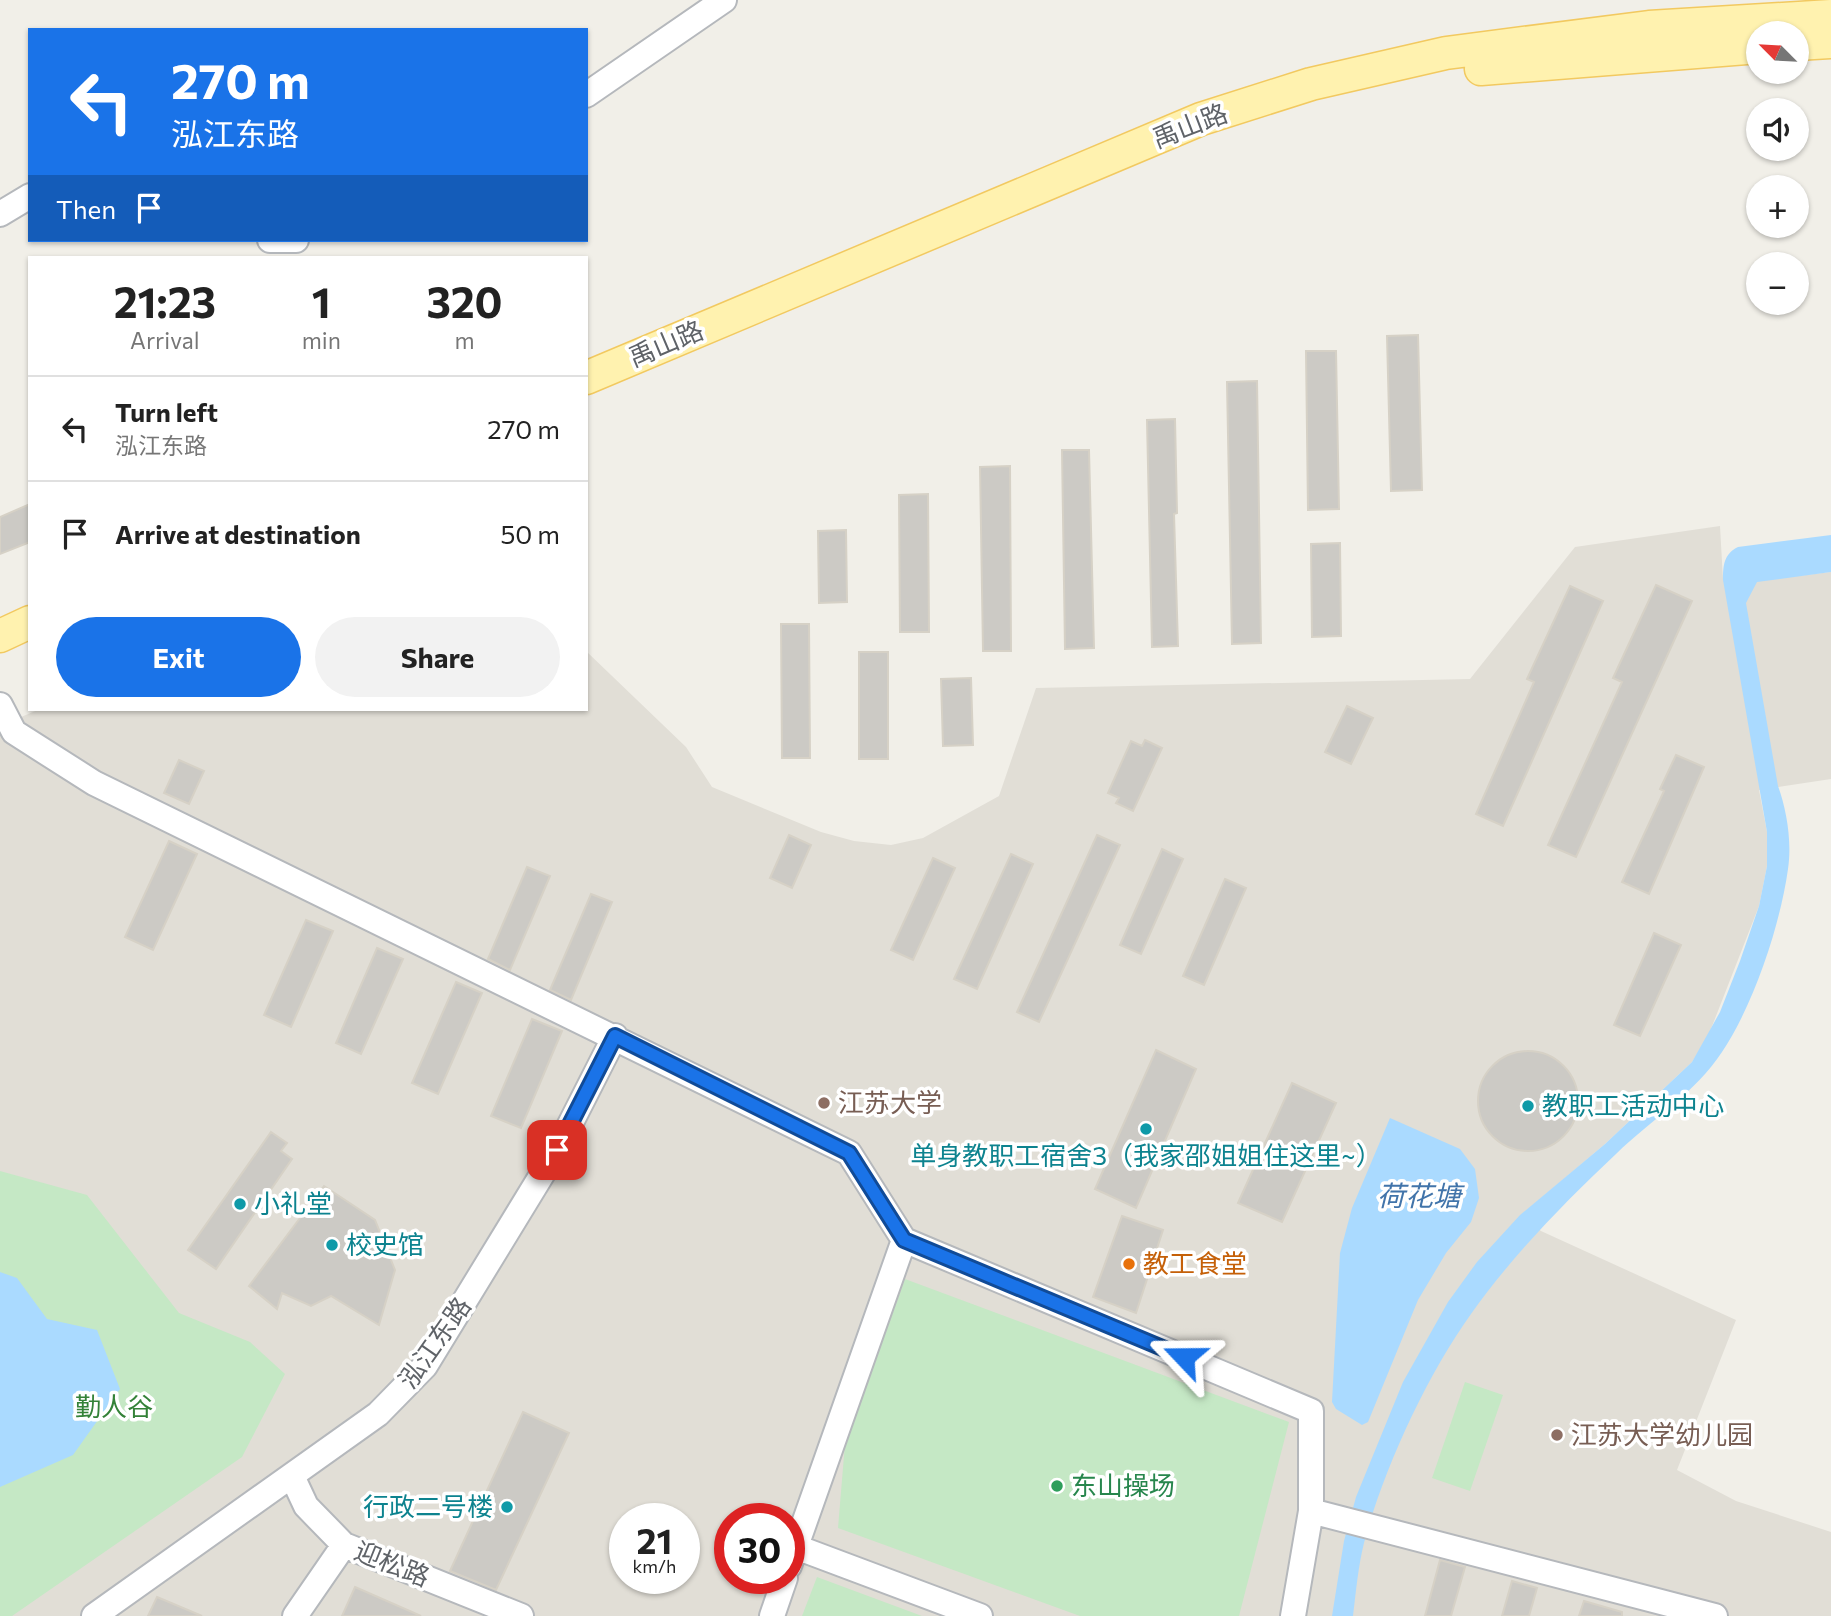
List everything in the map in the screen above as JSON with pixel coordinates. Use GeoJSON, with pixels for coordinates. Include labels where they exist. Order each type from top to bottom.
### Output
{"type":"FeatureCollection","features":[{"type":"Feature","properties":{"kind":"main road","name":"禹山路"},"geometry":{"type":"LineString","coordinates":[[1802,21],[1831,16]]}},
{"type":"Feature","properties":{"kind":"main road","name":"禹山路"},"geometry":{"type":"LineString","coordinates":[[588,377],[1200,119],[1311,84],[1446,53],[1649,27],[1746,29]]}},
{"type":"Feature","properties":{"kind":"main road","name":"禹山路"},"geometry":{"type":"LineString","coordinates":[[588,400],[1189,145],[1323,102],[1428,74],[1653,53],[1746,31]]}},
{"type":"Feature","properties":{"kind":"main road"},"geometry":{"type":"LineString","coordinates":[[1810,43],[1831,42]]}},
{"type":"Feature","properties":{"kind":"main road"},"geometry":{"type":"LineString","coordinates":[[0,636],[28,623]]}},
{"type":"Feature","properties":{"kind":"main road"},"geometry":{"type":"LineString","coordinates":[[0,658],[28,646]]}},
{"type":"Feature","properties":{"kind":"street"},"geometry":{"type":"LineString","coordinates":[[588,94],[724,0]]}},
{"type":"Feature","properties":{"kind":"street"},"geometry":{"type":"LineString","coordinates":[[0,214],[28,197]]}},
{"type":"Feature","properties":{"kind":"street"},"geometry":{"type":"LineString","coordinates":[[0,705],[14,732],[94,783],[849,1153],[904,1240],[1311,1411],[1311,1511],[1293,1616]]}},
{"type":"Feature","properties":{"kind":"street","name":"泓江东路"},"geometry":{"type":"LineString","coordinates":[[94,1616],[378,1414],[425,1366],[557,1150],[615,1036]]}},
{"type":"Feature","properties":{"kind":"street"},"geometry":{"type":"LineString","coordinates":[[805,1523],[904,1240]]}},
{"type":"Feature","properties":{"kind":"street","name":"迎松路"},"geometry":{"type":"LineString","coordinates":[[292,1476],[306,1506],[344,1545],[521,1616]]}},
{"type":"Feature","properties":{"kind":"street"},"geometry":{"type":"LineString","coordinates":[[1311,1511],[1715,1616]]}},
{"type":"Feature","properties":{"kind":"street"},"geometry":{"type":"LineString","coordinates":[[295,1616],[344,1545]]}},
{"type":"Feature","properties":{"kind":"street"},"geometry":{"type":"LineString","coordinates":[[805,1561],[980,1616]]}},
{"type":"Feature","properties":{"kind":"street"},"geometry":{"type":"LineString","coordinates":[[772,1616],[780,1594]]}},
{"type":"Feature","properties":{"kind":"shaded area","name":"江苏大学"},"geometry":{"type":"Polygon","coordinates":[[[1720,526],[1723,580],[1764,580],[1831,572],[1831,779],[1759,790],[1767,832],[1767,866],[1759,906],[1707,1039],[1692,1062],[1605,1144],[1521,1215],[1541,1231],[1736,1320],[1677,1470],[1736,1501],[1831,1532],[1831,1616],[0,1616],[0,726],[35,711],[588,711],[588,653],[686,747],[712,787],[821,832],[854,841],[891,845],[923,838],[999,796],[1036,688],[1470,679],[1575,547],[1720,526]]]}},
{"type":"Feature","properties":{"kind":"green space","name":"勤人谷"},"geometry":{"type":"Polygon","coordinates":[[[0,1171],[87,1195],[179,1313],[250,1342],[285,1374],[242,1457],[12,1616],[0,1616],[0,1171]]]}},
{"type":"Feature","properties":{"kind":"green space","name":"东山操场"},"geometry":{"type":"Polygon","coordinates":[[[905,1279],[1289,1422],[1239,1616],[1080,1616],[838,1528],[845,1444],[905,1279]]]}},
{"type":"Feature","properties":{"kind":"green space"},"geometry":{"type":"Polygon","coordinates":[[[1465,1382],[1503,1395],[1470,1491],[1432,1478],[1465,1382]]]}},
{"type":"Feature","properties":{"kind":"green space"},"geometry":{"type":"Polygon","coordinates":[[[817,1577],[922,1616],[802,1616],[817,1577]]]}},
{"type":"Feature","properties":{"kind":"water"},"geometry":{"type":"Polygon","coordinates":[[[1831,535],[1831,572],[1757,582],[1746,603],[1778,786],[1786,816],[1789,848],[1788,869],[1779,915],[1764,964],[1745,1011],[1711,1067],[1558,1211],[1504,1271],[1471,1314],[1423,1394],[1383,1485],[1362,1552],[1353,1616],[1332,1616],[1344,1541],[1356,1497],[1403,1382],[1448,1302],[1477,1262],[1520,1215],[1605,1144],[1692,1062],[1720,1012],[1759,906],[1767,866],[1767,832],[1723,580],[1724,565],[1730,553],[1738,547],[1831,535]]]}},
{"type":"Feature","properties":{"kind":"water","name":"荷花塘"},"geometry":{"type":"Polygon","coordinates":[[[1390,1118],[1460,1149],[1475,1169],[1479,1198],[1471,1222],[1446,1253],[1418,1300],[1368,1422],[1362,1425],[1336,1409],[1332,1402],[1340,1253],[1352,1208],[1390,1118]]]}},
{"type":"Feature","properties":{"kind":"water"},"geometry":{"type":"Polygon","coordinates":[[[0,1272],[17,1278],[47,1319],[97,1330],[120,1389],[73,1455],[0,1487],[0,1272]]]}},
{"type":"Feature","properties":{"kind":"building"},"geometry":{"type":"Polygon","coordinates":[[[1418,335],[1422,490],[1391,491],[1387,336],[1418,335]]]}},
{"type":"Feature","properties":{"kind":"building"},"geometry":{"type":"Polygon","coordinates":[[[1306,351],[1336,351],[1339,509],[1308,510],[1306,351]]]}},
{"type":"Feature","properties":{"kind":"building"},"geometry":{"type":"Polygon","coordinates":[[[1257,381],[1261,643],[1232,644],[1227,382],[1257,381]]]}},
{"type":"Feature","properties":{"kind":"building"},"geometry":{"type":"Polygon","coordinates":[[[1175,419],[1177,513],[1174,514],[1178,646],[1152,647],[1147,420],[1175,419]]]}},
{"type":"Feature","properties":{"kind":"building"},"geometry":{"type":"Polygon","coordinates":[[[1062,450],[1089,450],[1094,648],[1065,649],[1062,450]]]}},
{"type":"Feature","properties":{"kind":"building"},"geometry":{"type":"Polygon","coordinates":[[[1010,466],[1011,651],[983,651],[980,467],[1010,466]]]}},
{"type":"Feature","properties":{"kind":"building"},"geometry":{"type":"Polygon","coordinates":[[[928,494],[929,632],[900,632],[899,495],[928,494]]]}},
{"type":"Feature","properties":{"kind":"building"},"geometry":{"type":"Polygon","coordinates":[[[28,505],[28,543],[0,554],[0,517],[28,505]]]}},
{"type":"Feature","properties":{"kind":"building"},"geometry":{"type":"Polygon","coordinates":[[[846,530],[847,602],[819,603],[818,531],[846,530]]]}},
{"type":"Feature","properties":{"kind":"building"},"geometry":{"type":"Polygon","coordinates":[[[1340,543],[1341,636],[1312,637],[1311,544],[1340,543]]]}},
{"type":"Feature","properties":{"kind":"building"},"geometry":{"type":"Polygon","coordinates":[[[1656,585],[1692,601],[1576,857],[1548,845],[1622,682],[1613,678],[1656,585]]]}},
{"type":"Feature","properties":{"kind":"building"},"geometry":{"type":"Polygon","coordinates":[[[1570,586],[1603,601],[1503,826],[1476,814],[1534,682],[1527,679],[1570,586]]]}},
{"type":"Feature","properties":{"kind":"building"},"geometry":{"type":"Polygon","coordinates":[[[781,624],[809,624],[810,758],[782,758],[781,624]]]}},
{"type":"Feature","properties":{"kind":"building"},"geometry":{"type":"Polygon","coordinates":[[[859,652],[888,652],[888,759],[859,759],[859,652]]]}},
{"type":"Feature","properties":{"kind":"building"},"geometry":{"type":"Polygon","coordinates":[[[971,678],[973,745],[943,746],[941,679],[971,678]]]}},
{"type":"Feature","properties":{"kind":"building"},"geometry":{"type":"Polygon","coordinates":[[[1347,706],[1373,718],[1351,764],[1325,752],[1347,706]]]}},
{"type":"Feature","properties":{"kind":"building"},"geometry":{"type":"Polygon","coordinates":[[[1145,740],[1162,748],[1133,811],[1116,803],[1119,798],[1108,793],[1131,741],[1142,746],[1145,740]]]}},
{"type":"Feature","properties":{"kind":"building"},"geometry":{"type":"Polygon","coordinates":[[[1676,755],[1704,767],[1649,894],[1622,882],[1664,791],[1660,789],[1676,755]]]}},
{"type":"Feature","properties":{"kind":"building"},"geometry":{"type":"Polygon","coordinates":[[[179,760],[204,771],[189,804],[164,793],[179,760]]]}},
{"type":"Feature","properties":{"kind":"building"},"geometry":{"type":"Polygon","coordinates":[[[789,835],[811,845],[792,888],[770,878],[789,835]]]}},
{"type":"Feature","properties":{"kind":"building"},"geometry":{"type":"Polygon","coordinates":[[[1097,835],[1120,845],[1039,1022],[1017,1012],[1097,835]]]}},
{"type":"Feature","properties":{"kind":"building"},"geometry":{"type":"Polygon","coordinates":[[[169,841],[197,854],[153,950],[125,937],[169,841]]]}},
{"type":"Feature","properties":{"kind":"building"},"geometry":{"type":"Polygon","coordinates":[[[1162,849],[1183,859],[1141,954],[1120,945],[1162,849]]]}},
{"type":"Feature","properties":{"kind":"building"},"geometry":{"type":"Polygon","coordinates":[[[1011,854],[1033,864],[977,989],[954,979],[1011,854]]]}},
{"type":"Feature","properties":{"kind":"building"},"geometry":{"type":"Polygon","coordinates":[[[933,858],[955,868],[913,960],[891,950],[933,858]]]}},
{"type":"Feature","properties":{"kind":"building"},"geometry":{"type":"Polygon","coordinates":[[[527,867],[550,876],[510,970],[488,959],[527,867]]]}},
{"type":"Feature","properties":{"kind":"building"},"geometry":{"type":"Polygon","coordinates":[[[1225,879],[1246,888],[1204,985],[1183,976],[1225,879]]]}},
{"type":"Feature","properties":{"kind":"building"},"geometry":{"type":"Polygon","coordinates":[[[591,894],[612,902],[571,1000],[550,990],[591,894]]]}},
{"type":"Feature","properties":{"kind":"building"},"geometry":{"type":"Polygon","coordinates":[[[306,920],[333,931],[291,1027],[264,1015],[306,920]]]}},
{"type":"Feature","properties":{"kind":"building"},"geometry":{"type":"Polygon","coordinates":[[[1654,933],[1681,945],[1640,1036],[1614,1025],[1654,933]]]}},
{"type":"Feature","properties":{"kind":"building"},"geometry":{"type":"Polygon","coordinates":[[[377,948],[403,959],[361,1054],[336,1043],[377,948]]]}},
{"type":"Feature","properties":{"kind":"building"},"geometry":{"type":"Polygon","coordinates":[[[456,982],[482,993],[438,1094],[412,1083],[456,982]]]}},
{"type":"Feature","properties":{"kind":"building"},"geometry":{"type":"Polygon","coordinates":[[[532,1019],[562,1031],[521,1128],[491,1116],[532,1019]]]}},
{"type":"Feature","properties":{"kind":"building","name":"单身教职工宿舍3（我家邵姐姐住这里~）"},"geometry":{"type":"Polygon","coordinates":[[[1156,1050],[1196,1069],[1136,1208],[1095,1189],[1156,1050]]]}},
{"type":"Feature","properties":{"kind":"building","name":"教职工活动中心"},"geometry":{"type":"Polygon","coordinates":[[[1528,1051],[1556,1059],[1570,1073],[1578,1101],[1570,1129],[1556,1143],[1528,1151],[1500,1143],[1486,1129],[1478,1101],[1486,1073],[1500,1059],[1528,1051]]]}},
{"type":"Feature","properties":{"kind":"building"},"geometry":{"type":"Polygon","coordinates":[[[1292,1083],[1336,1103],[1282,1222],[1238,1203],[1292,1083]]]}},
{"type":"Feature","properties":{"kind":"building","name":"小礼堂"},"geometry":{"type":"Polygon","coordinates":[[[271,1132],[287,1143],[281,1151],[292,1159],[216,1269],[188,1250],[271,1132]]]}},
{"type":"Feature","properties":{"kind":"building","name":"校史馆"},"geometry":{"type":"Polygon","coordinates":[[[324,1186],[375,1220],[395,1270],[379,1325],[331,1296],[311,1306],[282,1293],[277,1309],[249,1286],[324,1186]]]}},
{"type":"Feature","properties":{"kind":"building","name":"教工食堂"},"geometry":{"type":"Polygon","coordinates":[[[1122,1216],[1163,1230],[1136,1313],[1093,1297],[1122,1216]]]}},
{"type":"Feature","properties":{"kind":"building","name":"行政二号楼"},"geometry":{"type":"Polygon","coordinates":[[[523,1412],[569,1433],[496,1590],[450,1571],[523,1412]]]}},
{"type":"Feature","properties":{"kind":"building"},"geometry":{"type":"Polygon","coordinates":[[[1440,1560],[1465,1567],[1451,1616],[1425,1616],[1440,1560]]]}},
{"type":"Feature","properties":{"kind":"building"},"geometry":{"type":"Polygon","coordinates":[[[1512,1581],[1537,1588],[1529,1616],[1502,1616],[1512,1581]]]}},
{"type":"Feature","properties":{"kind":"building"},"geometry":{"type":"Polygon","coordinates":[[[355,1587],[421,1616],[342,1616],[355,1587]]]}},
{"type":"Feature","properties":{"kind":"building"},"geometry":{"type":"Polygon","coordinates":[[[157,1597],[202,1616],[148,1616],[157,1597]]]}},
{"type":"Feature","properties":{"kind":"building"},"geometry":{"type":"Polygon","coordinates":[[[1584,1601],[1622,1612],[1622,1616],[1579,1616],[1584,1601]]]}},
{"type":"Feature","properties":{"kind":"place","name":"江苏大学"},"geometry":{"type":"Point","coordinates":[824,1103]}},
{"type":"Feature","properties":{"kind":"place","name":"教职工活动中心"},"geometry":{"type":"Point","coordinates":[1528,1106]}},
{"type":"Feature","properties":{"kind":"place","name":"单身教职工宿舍3（我家邵姐姐住这里~）"},"geometry":{"type":"Point","coordinates":[1146,1129]}},
{"type":"Feature","properties":{"kind":"place","name":"小礼堂"},"geometry":{"type":"Point","coordinates":[240,1204]}},
{"type":"Feature","properties":{"kind":"place","name":"校史馆"},"geometry":{"type":"Point","coordinates":[332,1245]}},
{"type":"Feature","properties":{"kind":"place","name":"教工食堂"},"geometry":{"type":"Point","coordinates":[1129,1264]}},
{"type":"Feature","properties":{"kind":"place","name":"江苏大学幼儿园"},"geometry":{"type":"Point","coordinates":[1557,1435]}},
{"type":"Feature","properties":{"kind":"place","name":"东山操场"},"geometry":{"type":"Point","coordinates":[1057,1486]}},
{"type":"Feature","properties":{"kind":"place","name":"行政二号楼"},"geometry":{"type":"Point","coordinates":[507,1507]}},
{"type":"Feature","properties":{"kind":"route"},"geometry":{"type":"LineString","coordinates":[[557,1150],[615,1036],[849,1153],[904,1240],[1184,1357]]}}]}
